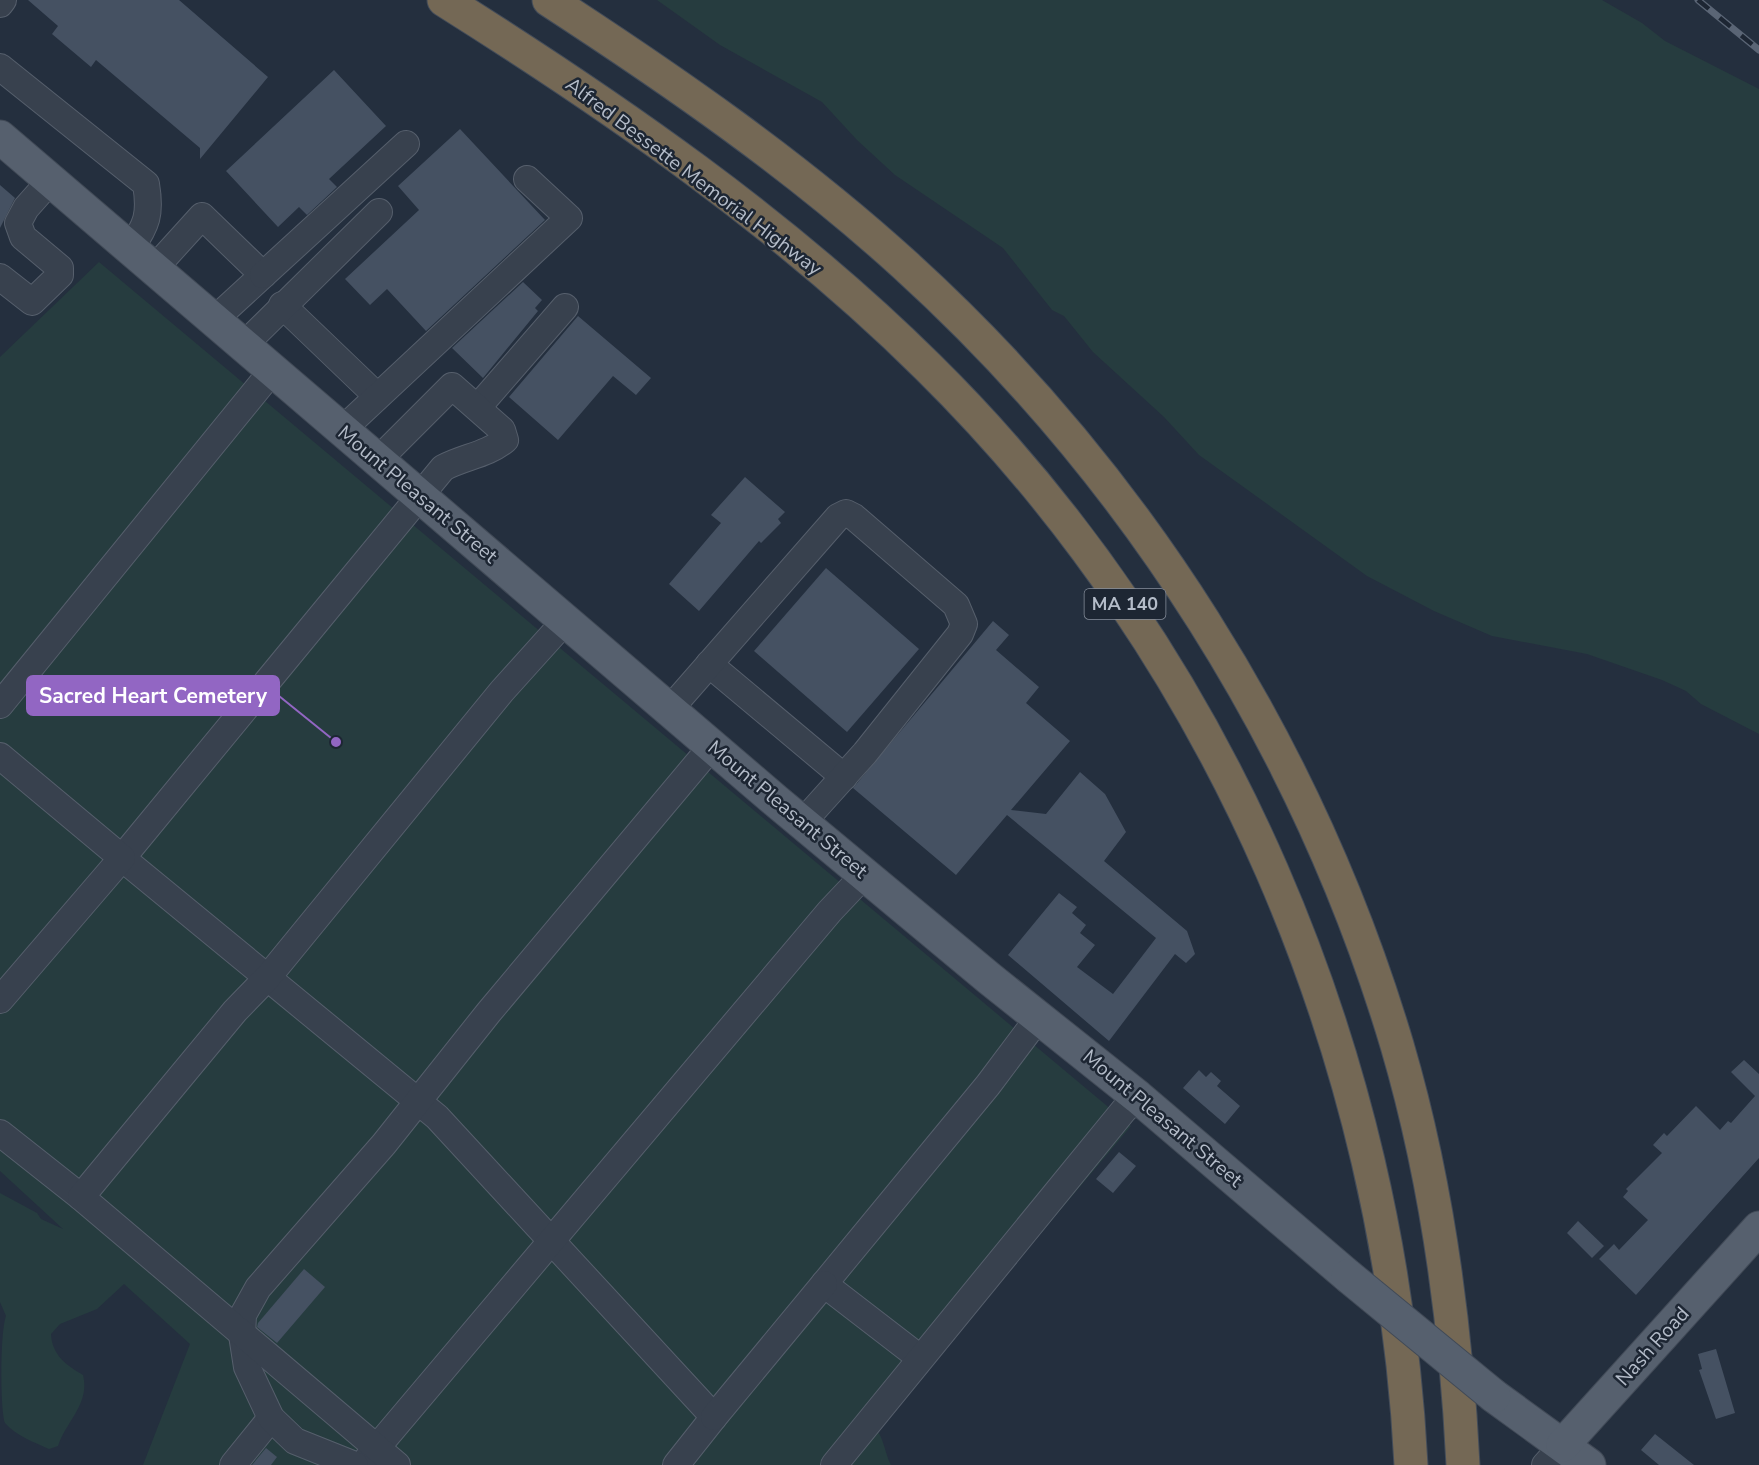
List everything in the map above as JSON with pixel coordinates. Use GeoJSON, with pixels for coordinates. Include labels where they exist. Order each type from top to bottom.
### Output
{"type":"FeatureCollection","features":[{"type":"Feature","properties":{"kind":"highway","name":"Alfred Bessette Memorial Highway"},"geometry":{"type":"LineString","coordinates":[[444,0],[558,75],[672,155],[771,230],[861,304],[928,367],[998,440],[1073,531],[1133,616],[1194,716],[1247,816],[1284,895],[1320,988],[1352,1097],[1381,1220],[1402,1361],[1411,1465]]}},
{"type":"Feature","properties":{"kind":"highway","name":"MA 140"},"geometry":{"type":"LineString","coordinates":[[549,0],[621,47],[736,128],[833,203],[905,265],[974,333],[1071,439],[1140,526],[1201,616],[1253,704],[1310,813],[1354,922],[1397,1047],[1420,1138],[1443,1259],[1461,1412],[1463,1465]]}},
{"type":"Feature","properties":{"kind":"main road","name":"Mount Pleasant Street"},"geometry":{"type":"LineString","coordinates":[[0,137],[802,823],[1138,1096],[1348,1276],[1494,1396],[1554,1455],[1589,1465]]}},
{"type":"Feature","properties":{"kind":"main road","name":"Nash Road"},"geometry":{"type":"LineString","coordinates":[[1554,1455],[1759,1228]]}},
{"type":"Feature","properties":{"kind":"lane"},"geometry":{"type":"LineString","coordinates":[[0,4],[3,0]]}},
{"type":"Feature","properties":{"kind":"lane"},"geometry":{"type":"LineString","coordinates":[[0,67],[146,184],[149,202],[141,259]]}},
{"type":"Feature","properties":{"kind":"lane"},"geometry":{"type":"LineString","coordinates":[[214,320],[406,144]]}},
{"type":"Feature","properties":{"kind":"lane"},"geometry":{"type":"LineString","coordinates":[[342,430],[569,218],[527,179]]}},
{"type":"Feature","properties":{"kind":"lane"},"geometry":{"type":"LineString","coordinates":[[0,277],[32,302],[60,275],[60,268],[23,237],[18,223],[26,208],[50,181]]}},
{"type":"Feature","properties":{"kind":"lane"},"geometry":{"type":"LineString","coordinates":[[243,346],[282,305],[379,212]]}},
{"type":"Feature","properties":{"kind":"lane"},"geometry":{"type":"LineString","coordinates":[[141,259],[202,216],[263,275]]}},
{"type":"Feature","properties":{"kind":"lane"},"geometry":{"type":"LineString","coordinates":[[282,305],[377,396]]}},
{"type":"Feature","properties":{"kind":"lane"},"geometry":{"type":"LineString","coordinates":[[478,407],[565,307]]}},
{"type":"Feature","properties":{"kind":"lane"},"geometry":{"type":"LineString","coordinates":[[0,705],[272,371]]}},
{"type":"Feature","properties":{"kind":"lane"},"geometry":{"type":"LineString","coordinates":[[0,1000],[122,858],[443,468],[458,460],[494,449],[505,440],[502,430],[457,387],[452,386],[447,388],[378,460]]}},
{"type":"Feature","properties":{"kind":"lane"},"geometry":{"type":"LineString","coordinates":[[670,709],[838,517],[846,513],[854,517],[956,605],[964,624],[960,634],[844,777],[802,823]]}},
{"type":"Feature","properties":{"kind":"lane"},"geometry":{"type":"LineString","coordinates":[[81,1197],[235,1011],[268,977],[487,710],[566,620]]}},
{"type":"Feature","properties":{"kind":"lane"},"geometry":{"type":"LineString","coordinates":[[709,664],[844,777]]}},
{"type":"Feature","properties":{"kind":"lane"},"geometry":{"type":"LineString","coordinates":[[355,1465],[295,1441],[271,1419],[247,1368],[242,1335],[243,1315],[258,1288],[384,1144],[712,746]]}},
{"type":"Feature","properties":{"kind":"lane"},"geometry":{"type":"LineString","coordinates":[[0,756],[437,1117],[714,1417]]}},
{"type":"Feature","properties":{"kind":"lane"},"geometry":{"type":"LineString","coordinates":[[370,1456],[830,911],[865,874]]}},
{"type":"Feature","properties":{"kind":"lane"},"geometry":{"type":"LineString","coordinates":[[676,1465],[988,1085],[1038,1017]]}},
{"type":"Feature","properties":{"kind":"lane"},"geometry":{"type":"LineString","coordinates":[[834,1465],[1124,1110],[1138,1096]]}},
{"type":"Feature","properties":{"kind":"lane"},"geometry":{"type":"LineString","coordinates":[[0,1133],[81,1197],[242,1335],[370,1456],[397,1465]]}},
{"type":"Feature","properties":{"kind":"lane"},"geometry":{"type":"LineString","coordinates":[[824,1284],[920,1358]]}},
{"type":"Feature","properties":{"kind":"lane"},"geometry":{"type":"LineString","coordinates":[[233,1465],[271,1419]]}},
{"type":"Feature","properties":{"kind":"green space"},"geometry":{"type":"Polygon","coordinates":[[[657,0],[1602,0],[1642,23],[1665,41],[1759,89],[1759,734],[1701,704],[1686,691],[1662,680],[1587,654],[1492,636],[1434,611],[1367,576],[1199,455],[1164,417],[1093,352],[1064,316],[1052,310],[1003,248],[895,175],[857,140],[822,102],[720,45],[657,0]]]}},
{"type":"Feature","properties":{"kind":"green space"},"geometry":{"type":"Polygon","coordinates":[[[99,262],[1131,1126],[876,1429],[891,1465],[143,1465],[190,1344],[124,1284],[97,1309],[60,1324],[51,1334],[57,1354],[83,1375],[84,1385],[81,1403],[58,1446],[49,1449],[20,1435],[5,1423],[1,1371],[6,1316],[0,1302],[0,1193],[37,1213],[41,1219],[63,1229],[0,1171],[0,357],[99,262]]]}},
{"type":"Feature","properties":{"kind":"building"},"geometry":{"type":"Polygon","coordinates":[[[28,0],[179,0],[268,77],[200,159],[200,148],[96,60],[91,67],[52,34],[58,26],[28,0]]]}},
{"type":"Feature","properties":{"kind":"building"},"geometry":{"type":"Polygon","coordinates":[[[334,70],[386,126],[329,179],[337,187],[307,215],[299,207],[278,227],[226,171],[334,70]]]}},
{"type":"Feature","properties":{"kind":"building"},"geometry":{"type":"Polygon","coordinates":[[[460,129],[545,220],[426,331],[387,289],[370,305],[345,279],[419,210],[398,186],[460,129]]]}},
{"type":"Feature","properties":{"kind":"building"},"geometry":{"type":"Polygon","coordinates":[[[0,185],[15,198],[0,228],[0,185]]]}},
{"type":"Feature","properties":{"kind":"building"},"geometry":{"type":"Polygon","coordinates":[[[523,282],[542,300],[535,308],[538,311],[483,378],[452,348],[523,282]]]}},
{"type":"Feature","properties":{"kind":"building"},"geometry":{"type":"Polygon","coordinates":[[[578,316],[651,378],[636,395],[613,376],[558,440],[509,397],[578,316]]]}},
{"type":"Feature","properties":{"kind":"building"},"geometry":{"type":"Polygon","coordinates":[[[745,477],[785,512],[778,519],[781,523],[761,543],[759,541],[699,611],[669,584],[721,523],[711,515],[745,477]]]}},
{"type":"Feature","properties":{"kind":"building"},"geometry":{"type":"Polygon","coordinates":[[[826,568],[919,649],[847,732],[754,651],[826,568]]]}},
{"type":"Feature","properties":{"kind":"building"},"geometry":{"type":"Polygon","coordinates":[[[993,621],[1009,635],[996,650],[1039,687],[1026,703],[1070,741],[1011,810],[1046,814],[1080,772],[1105,794],[1126,832],[1104,861],[1187,931],[1195,954],[1186,963],[1175,954],[1109,1041],[1008,955],[1059,893],[1077,907],[1072,913],[1086,925],[1080,933],[1095,945],[1077,967],[1113,994],[1156,938],[1007,815],[956,875],[853,788],[993,621]]]}},
{"type":"Feature","properties":{"kind":"building"},"geometry":{"type":"Polygon","coordinates":[[[1744,1060],[1759,1074],[1759,1158],[1636,1295],[1599,1259],[1614,1244],[1619,1250],[1648,1220],[1623,1197],[1628,1191],[1626,1189],[1662,1153],[1653,1145],[1664,1133],[1667,1136],[1696,1106],[1720,1130],[1728,1121],[1731,1123],[1755,1096],[1731,1072],[1744,1060]]]}},
{"type":"Feature","properties":{"kind":"building"},"geometry":{"type":"Polygon","coordinates":[[[1199,1070],[1206,1077],[1211,1072],[1221,1081],[1217,1086],[1240,1106],[1225,1124],[1183,1088],[1199,1070]]]}},
{"type":"Feature","properties":{"kind":"building"},"geometry":{"type":"Polygon","coordinates":[[[1119,1152],[1136,1166],[1113,1193],[1096,1179],[1119,1152]]]}},
{"type":"Feature","properties":{"kind":"building"},"geometry":{"type":"Polygon","coordinates":[[[1578,1221],[1604,1246],[1592,1258],[1567,1233],[1578,1221]]]}},
{"type":"Feature","properties":{"kind":"building"},"geometry":{"type":"Polygon","coordinates":[[[304,1269],[325,1287],[277,1343],[257,1327],[258,1323],[304,1269]]]}},
{"type":"Feature","properties":{"kind":"building"},"geometry":{"type":"Polygon","coordinates":[[[1716,1349],[1735,1413],[1716,1419],[1699,1370],[1702,1369],[1698,1354],[1716,1349]]]}},
{"type":"Feature","properties":{"kind":"building"},"geometry":{"type":"Polygon","coordinates":[[[1655,1434],[1694,1465],[1659,1465],[1641,1450],[1655,1434]]]}},
{"type":"Feature","properties":{"kind":"building"},"geometry":{"type":"Polygon","coordinates":[[[266,1448],[277,1457],[271,1465],[252,1465],[266,1448]]]}},
{"type":"Feature","properties":{"kind":"railway"},"geometry":{"type":"LineString","coordinates":[[1698,0],[1759,50]]}},
{"type":"Feature","properties":{"kind":"place","name":"Sacred Heart Cemetery"},"geometry":{"type":"Point","coordinates":[336,742]}}]}
